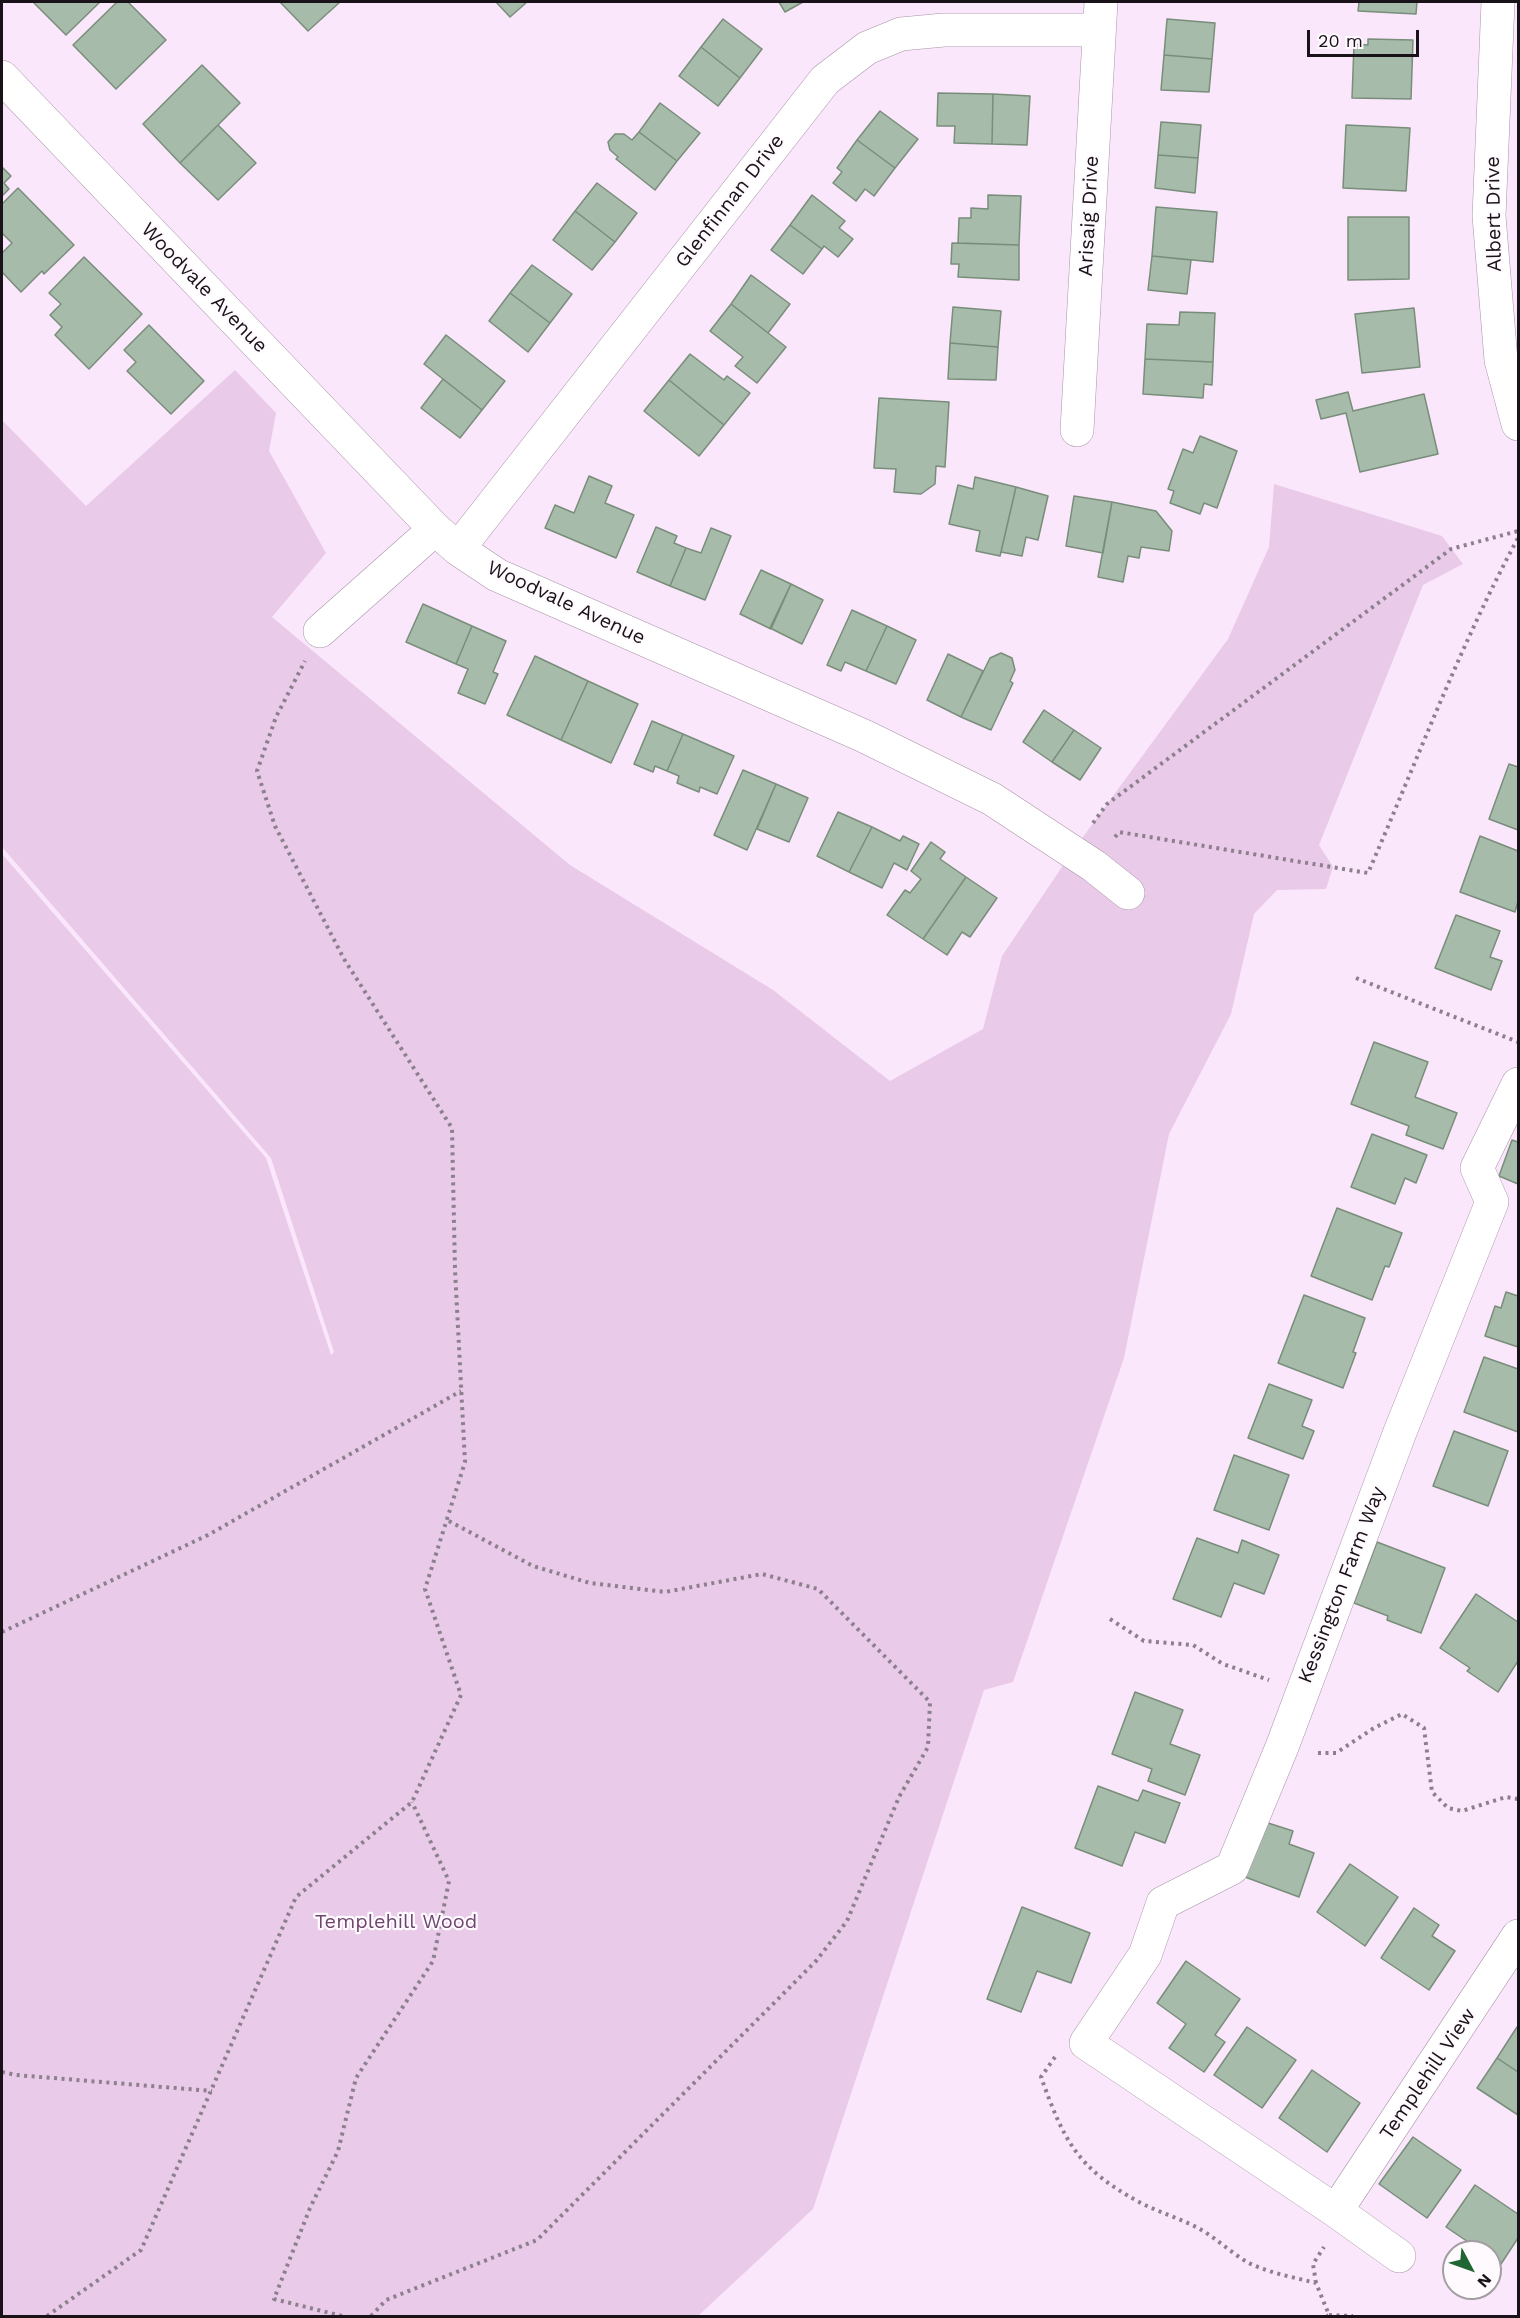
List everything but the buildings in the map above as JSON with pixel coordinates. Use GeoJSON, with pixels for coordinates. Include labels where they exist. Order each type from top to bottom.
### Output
{"type":"FeatureCollection","features":[{"type":"Feature","properties":{"kind":"street","name":"Albert Drive"},"geometry":{"type":"LineString","coordinates":[[1498,2],[1490,216],[1501,360],[1518,424]]}},
{"type":"Feature","properties":{"kind":"street","name":"Arisaig Drive"},"geometry":{"type":"LineString","coordinates":[[1077,430],[1100,16]]}},
{"type":"Feature","properties":{"kind":"street","name":"Glenfinnan Drive"},"geometry":{"type":"LineString","coordinates":[[320,631],[446,539],[825,80],[867,48],[901,34],[1100,16]]}},
{"type":"Feature","properties":{"kind":"street","name":"Woodvale Avenue"},"geometry":{"type":"LineString","coordinates":[[2,77],[446,539],[497,575],[864,736],[992,799],[1083,859],[1128,893]]}},
{"type":"Feature","properties":{"kind":"street","name":"Kessington Farm Way"},"geometry":{"type":"LineString","coordinates":[[1086,2043],[1145,1955],[1163,1903],[1232,1868],[1282,1747],[1301,1691],[1400,1432],[1492,1202],[1477,1168],[1518,1084]]}},
{"type":"Feature","properties":{"kind":"street","name":"Templehill View"},"geometry":{"type":"LineString","coordinates":[[1336,2211],[1518,1936]]}},
{"type":"Feature","properties":{"kind":"street"},"geometry":{"type":"LineString","coordinates":[[1086,2043],[1399,2256]]}},
{"type":"Feature","properties":{"kind":"path"},"geometry":{"type":"LineString","coordinates":[[1083,859],[1107,804],[1451,549],[1518,531]]}},
{"type":"Feature","properties":{"kind":"path"},"geometry":{"type":"LineString","coordinates":[[1083,859],[1119,832],[1368,873],[1455,668],[1518,538]]}},
{"type":"Feature","properties":{"kind":"path"},"geometry":{"type":"LineString","coordinates":[[47,2316],[141,2250],[296,1897],[412,1802],[461,1695],[425,1589],[465,1462],[455,1270],[452,1128],[344,959],[275,826],[257,771],[276,717],[320,631]]}},
{"type":"Feature","properties":{"kind":"path"},"geometry":{"type":"LineString","coordinates":[[1356,978],[1518,1042]]}},
{"type":"Feature","properties":{"kind":"path"},"geometry":{"type":"LineString","coordinates":[[2,1632],[208,1535],[461,1391]]}},
{"type":"Feature","properties":{"kind":"path"},"geometry":{"type":"LineString","coordinates":[[371,2316],[386,2300],[537,2240],[816,1961],[847,1921],[899,1797],[928,1747],[930,1702],[818,1589],[762,1574],[665,1592],[590,1583],[533,1566],[447,1520]]}},
{"type":"Feature","properties":{"kind":"path"},"geometry":{"type":"LineString","coordinates":[[1110,1618],[1144,1641],[1193,1645],[1223,1664],[1301,1691]]}},
{"type":"Feature","properties":{"kind":"path"},"geometry":{"type":"LineString","coordinates":[[1282,1747],[1336,1753],[1374,1728],[1402,1714],[1424,1728],[1432,1792],[1448,1808],[1462,1811],[1506,1797],[1518,1799]]}},
{"type":"Feature","properties":{"kind":"path"},"geometry":{"type":"LineString","coordinates":[[342,2316],[274,2299],[310,2208],[338,2151],[356,2078],[433,1961],[449,1881],[412,1802]]}},
{"type":"Feature","properties":{"kind":"path"},"geometry":{"type":"LineString","coordinates":[[1086,2043],[1052,2058],[1041,2077],[1057,2123],[1076,2154],[1098,2176],[1139,2202],[1200,2229],[1245,2261],[1259,2268],[1316,2283],[1328,2316],[1353,2316]]}},
{"type":"Feature","properties":{"kind":"path"},"geometry":{"type":"LineString","coordinates":[[2,2072],[212,2091]]}},
{"type":"Feature","properties":{"kind":"green space","name":"Templehill Wood"},"geometry":{"type":"Polygon","coordinates":[[[235,370],[276,413],[269,451],[326,553],[272,617],[570,865],[773,990],[890,1081],[983,1029],[1002,956],[1072,852],[1228,639],[1269,547],[1274,484],[1442,536],[1463,564],[1423,585],[1319,845],[1333,867],[1326,889],[1277,890],[1254,914],[1231,1014],[1169,1134],[1124,1358],[1013,1682],[984,1690],[813,2209],[698,2316],[2,2316],[2,854],[266,1158],[331,1355],[334,1352],[271,1158],[2,847],[2,420],[86,506],[235,370]]]}}]}
